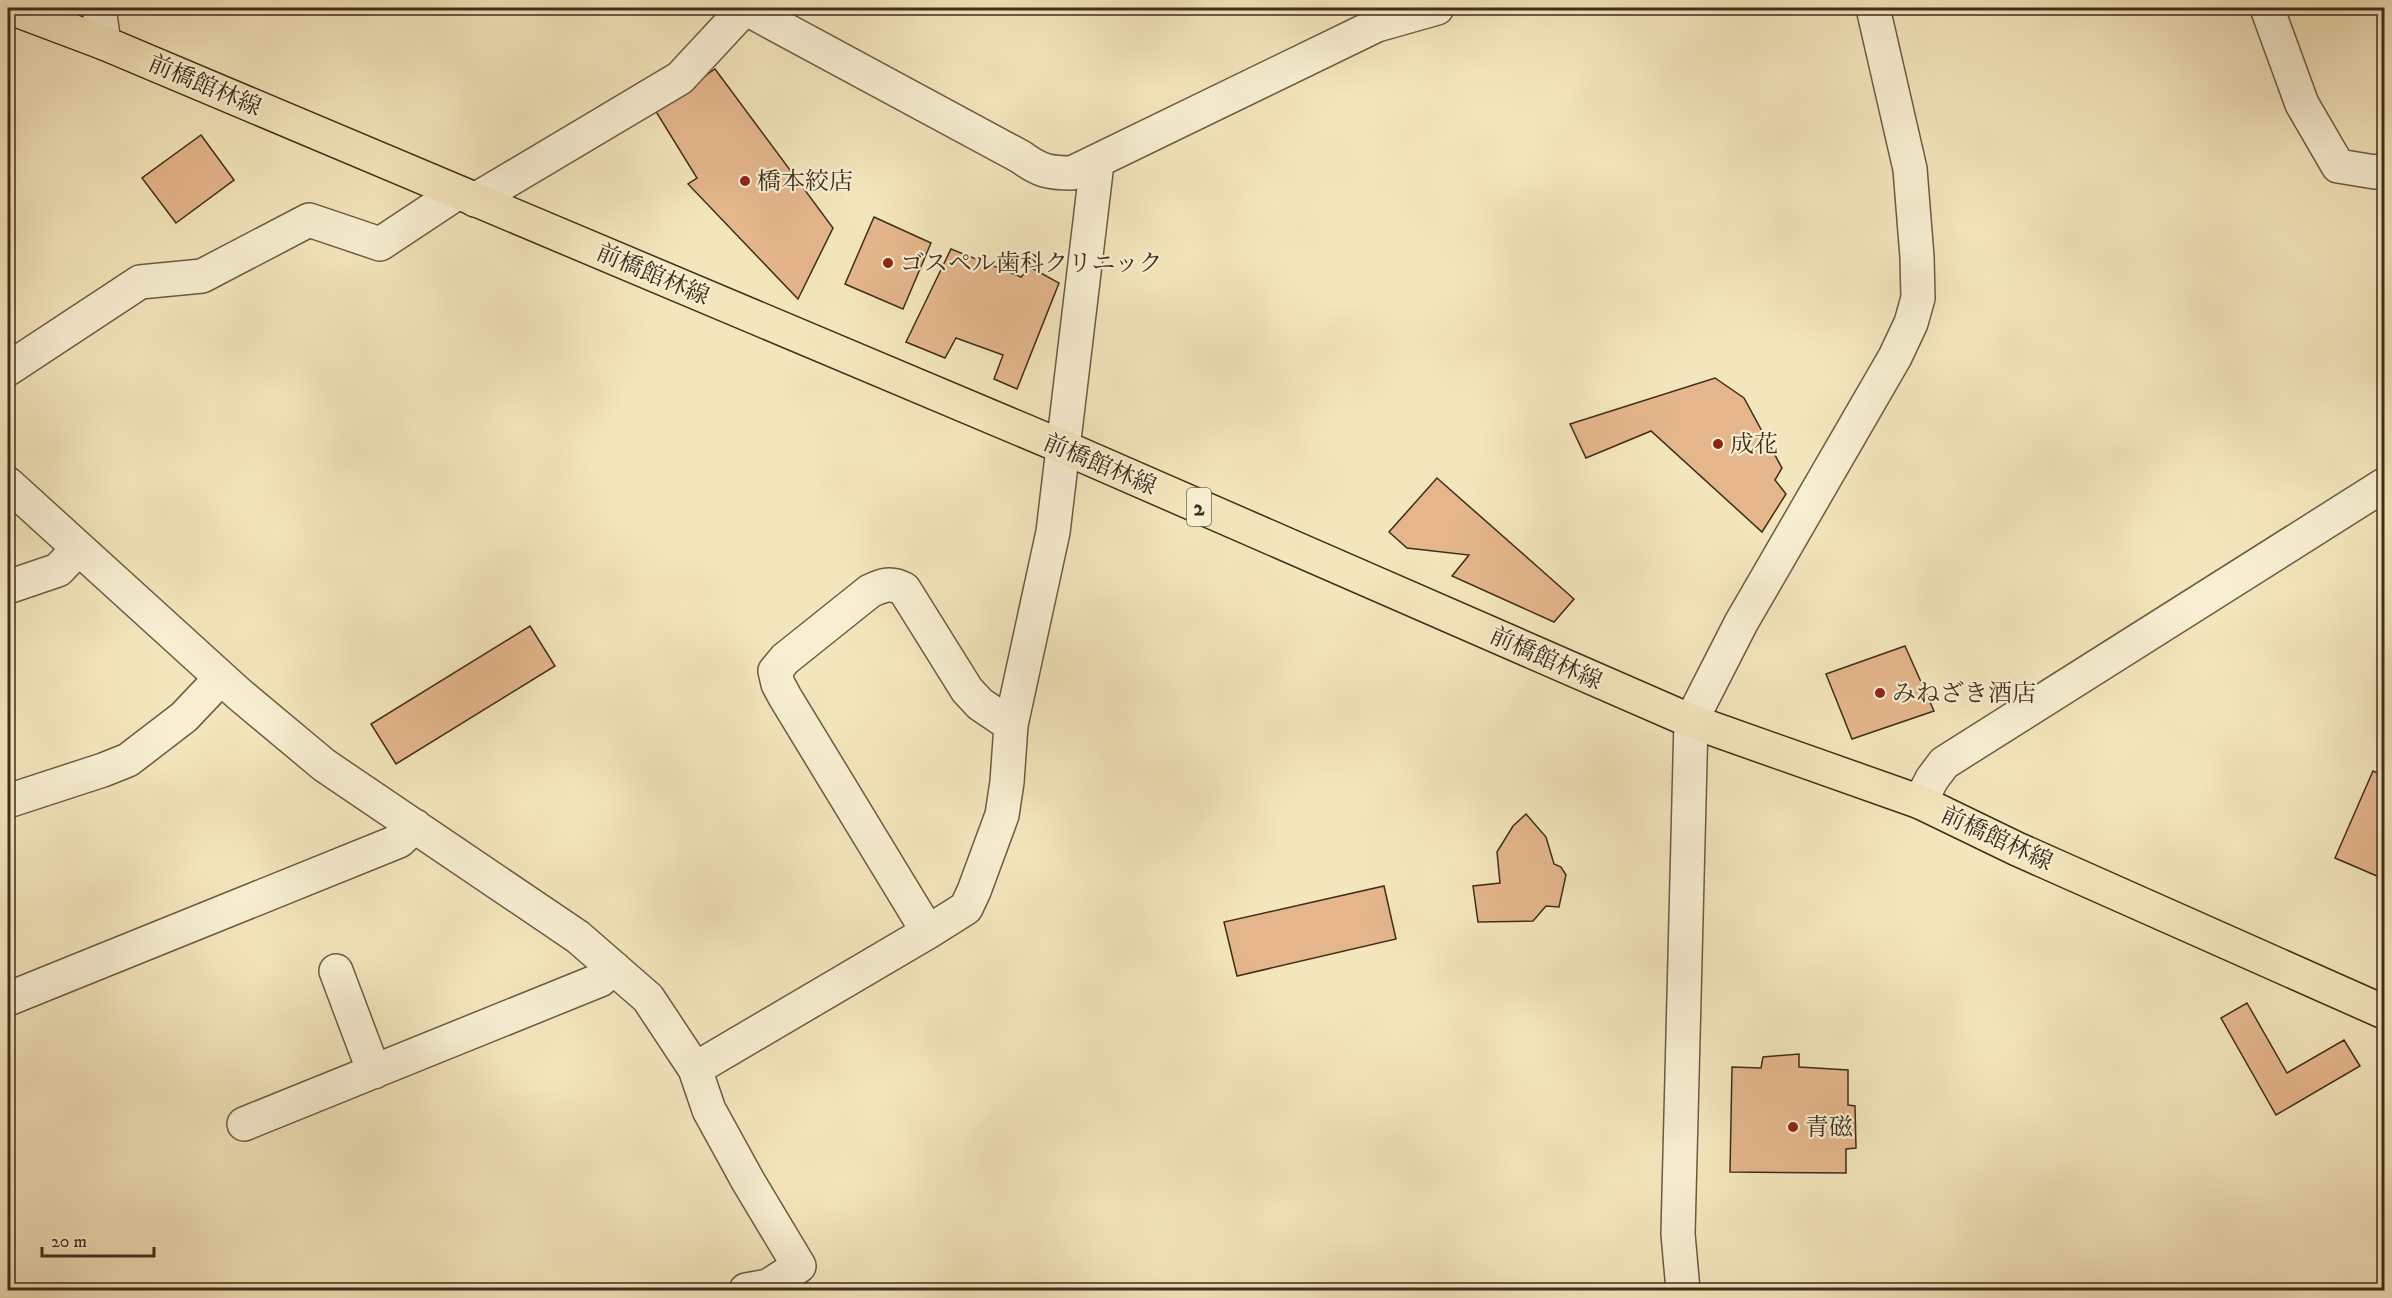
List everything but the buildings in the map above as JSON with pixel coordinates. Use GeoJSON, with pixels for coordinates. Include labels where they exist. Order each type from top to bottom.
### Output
{"type":"FeatureCollection","features":[{"type":"Feature","properties":{"kind":"main road","name":"前橋館林線"},"geometry":{"type":"LineString","coordinates":[[11,8],[104,43],[1063,447],[1691,721],[1920,802],[2017,849],[2385,1012]]}},
{"type":"Feature","properties":{"kind":"street"},"geometry":{"type":"LineString","coordinates":[[99,8],[104,43]]}},
{"type":"Feature","properties":{"kind":"street"},"geometry":{"type":"LineString","coordinates":[[8,369],[140,282],[202,276],[309,220],[380,244],[680,78],[745,8],[1045,172],[1072,173],[1097,163],[1377,25],[1437,8]]}},
{"type":"Feature","properties":{"kind":"street"},"geometry":{"type":"LineString","coordinates":[[1683,1290],[1678,1234],[1691,721],[1741,623],[1895,357],[1911,323],[1917,298],[1917,257],[1910,169],[1873,8]]}},
{"type":"Feature","properties":{"kind":"street"},"geometry":{"type":"LineString","coordinates":[[2267,8],[2302,104],[2338,166],[2375,172],[2385,170]]}},
{"type":"Feature","properties":{"kind":"street"},"geometry":{"type":"LineString","coordinates":[[695,1069],[966,908],[975,891],[1002,815],[1011,725],[1053,532],[1097,163]]}},
{"type":"Feature","properties":{"kind":"street"},"geometry":{"type":"LineString","coordinates":[[8,484],[220,678],[324,765],[578,937],[648,998],[695,1069],[709,1110],[799,1266],[761,1289]]}},
{"type":"Feature","properties":{"kind":"street"},"geometry":{"type":"LineString","coordinates":[[1920,802],[1932,779],[1944,763],[2385,485]]}},
{"type":"Feature","properties":{"kind":"street"},"geometry":{"type":"LineString","coordinates":[[8,587],[58,570],[78,549]]}},
{"type":"Feature","properties":{"kind":"street"},"geometry":{"type":"LineString","coordinates":[[928,932],[785,697],[778,684],[775,671],[785,659],[870,591],[884,584],[895,584],[904,589],[966,690],[980,704],[1011,725]]}},
{"type":"Feature","properties":{"kind":"street"},"geometry":{"type":"LineString","coordinates":[[8,801],[128,760],[184,717],[220,678]]}},
{"type":"Feature","properties":{"kind":"street"},"geometry":{"type":"LineString","coordinates":[[8,999],[399,841],[415,826]]}},
{"type":"Feature","properties":{"kind":"street"},"geometry":{"type":"LineString","coordinates":[[244,1124],[600,980],[614,968]]}},
{"type":"Feature","properties":{"kind":"street"},"geometry":{"type":"LineString","coordinates":[[336,971],[374,1072]]}},
{"type":"Feature","properties":{"kind":"place","name":"橋本絞店"},"geometry":{"type":"Point","coordinates":[745,181]}},
{"type":"Feature","properties":{"kind":"place","name":"ゴスペル歯科クリニック"},"geometry":{"type":"Point","coordinates":[888,263]}},
{"type":"Feature","properties":{"kind":"place","name":"成花"},"geometry":{"type":"Point","coordinates":[1718,444]}},
{"type":"Feature","properties":{"kind":"place","name":"みねざき酒店"},"geometry":{"type":"Point","coordinates":[1880,693]}},
{"type":"Feature","properties":{"kind":"place","name":"青磁"},"geometry":{"type":"Point","coordinates":[1793,1127]}}]}
